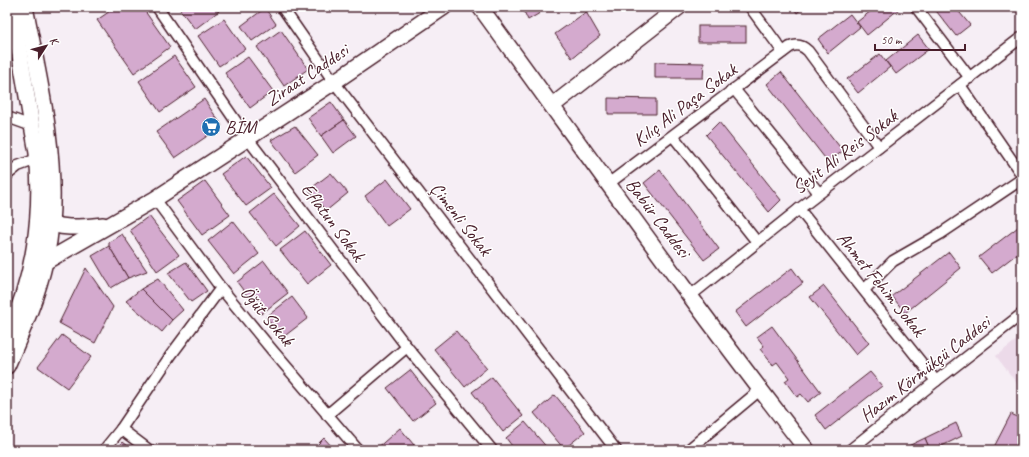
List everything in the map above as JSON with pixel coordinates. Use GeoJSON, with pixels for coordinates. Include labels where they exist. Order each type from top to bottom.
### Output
{"type":"FeatureCollection","features":[{"type":"Feature","properties":{"kind":"main road"},"geometry":{"type":"LineString","coordinates":[[7,336],[25,289],[31,267],[36,239],[37,218],[37,159],[11,7]]}},
{"type":"Feature","properties":{"kind":"main road"},"geometry":{"type":"LineString","coordinates":[[7,366],[32,309],[45,262],[51,225],[52,190],[50,150],[25,7]]}},
{"type":"Feature","properties":{"kind":"main road","name":"Ziraat Caddesi"},"geometry":{"type":"LineString","coordinates":[[45,262],[155,199],[334,82],[444,7]]}},
{"type":"Feature","properties":{"kind":"main road","name":"Babür Caddesi"},"geometry":{"type":"LineString","coordinates":[[480,7],[690,296],[807,450]]}},
{"type":"Feature","properties":{"kind":"main road"},"geometry":{"type":"LineString","coordinates":[[552,106],[679,7]]}},
{"type":"Feature","properties":{"kind":"main road"},"geometry":{"type":"LineString","coordinates":[[37,218],[51,225]]}},
{"type":"Feature","properties":{"kind":"main road","name":"Ziraat Caddesi"},"geometry":{"type":"LineString","coordinates":[[51,225],[73,227],[110,224]]}},
{"type":"Feature","properties":{"kind":"street","name":"Eflatun Sokak"},"geometry":{"type":"LineString","coordinates":[[157,7],[248,139],[407,347],[492,450]]}},
{"type":"Feature","properties":{"kind":"street","name":"Çimenli Sokak"},"geometry":{"type":"LineString","coordinates":[[282,7],[334,82],[616,450]]}},
{"type":"Feature","properties":{"kind":"street"},"geometry":{"type":"LineString","coordinates":[[750,7],[783,52]]}},
{"type":"Feature","properties":{"kind":"street"},"geometry":{"type":"LineString","coordinates":[[916,7],[970,78]]}},
{"type":"Feature","properties":{"kind":"street","name":"Seyit Ali Reis Sokak"},"geometry":{"type":"LineString","coordinates":[[690,296],[798,209],[1022,37]]}},
{"type":"Feature","properties":{"kind":"street","name":"Kılıç Ali Paşa Sokak"},"geometry":{"type":"LineString","coordinates":[[608,184],[794,45],[804,48],[879,147]]}},
{"type":"Feature","properties":{"kind":"street"},"geometry":{"type":"LineString","coordinates":[[960,85],[1022,174]]}},
{"type":"Feature","properties":{"kind":"street"},"geometry":{"type":"LineString","coordinates":[[734,89],[819,193]]}},
{"type":"Feature","properties":{"kind":"street"},"geometry":{"type":"LineString","coordinates":[[7,117],[32,126]]}},
{"type":"Feature","properties":{"kind":"street"},"geometry":{"type":"LineString","coordinates":[[673,136],[757,242]]}},
{"type":"Feature","properties":{"kind":"street"},"geometry":{"type":"LineString","coordinates":[[7,174],[18,166],[37,159]]}},
{"type":"Feature","properties":{"kind":"street"},"geometry":{"type":"LineString","coordinates":[[864,290],[893,261],[940,234],[1022,179]]}},
{"type":"Feature","properties":{"kind":"street","name":"Öğüt Sokak"},"geometry":{"type":"LineString","coordinates":[[155,199],[221,288],[358,450]]}},
{"type":"Feature","properties":{"kind":"street","name":"Ahmet Fehim Sokak"},"geometry":{"type":"LineString","coordinates":[[798,209],[936,381]]}},
{"type":"Feature","properties":{"kind":"street"},"geometry":{"type":"LineString","coordinates":[[104,450],[121,429],[171,355],[221,288]]}},
{"type":"Feature","properties":{"kind":"street","name":"Hazım Körmükçü Caddesi"},"geometry":{"type":"LineString","coordinates":[[850,450],[1022,314]]}},
{"type":"Feature","properties":{"kind":"street"},"geometry":{"type":"LineString","coordinates":[[327,415],[407,347]]}},
{"type":"Feature","properties":{"kind":"street"},"geometry":{"type":"LineString","coordinates":[[688,450],[760,390]]}},
{"type":"Feature","properties":{"kind":"street"},"geometry":{"type":"LineString","coordinates":[[121,429],[149,450]]}},
{"type":"Feature","properties":{"kind":"shaded area"},"geometry":{"type":"Polygon","coordinates":[[[1022,336],[1022,390],[996,356],[1022,336]]]}},
{"type":"Feature","properties":{"kind":"building"},"geometry":{"type":"Polygon","coordinates":[[[116,7],[142,7],[170,47],[134,73],[97,20],[116,7]]]}},
{"type":"Feature","properties":{"kind":"building"},"geometry":{"type":"Polygon","coordinates":[[[178,7],[216,7],[219,11],[195,29],[178,7]]]}},
{"type":"Feature","properties":{"kind":"building"},"geometry":{"type":"Polygon","coordinates":[[[522,7],[537,7],[540,13],[528,20],[522,7]]]}},
{"type":"Feature","properties":{"kind":"building"},"geometry":{"type":"Polygon","coordinates":[[[793,7],[804,7],[797,13],[793,7]]]}},
{"type":"Feature","properties":{"kind":"building"},"geometry":{"type":"Polygon","coordinates":[[[876,7],[898,7],[899,9],[867,35],[857,22],[876,7]]]}},
{"type":"Feature","properties":{"kind":"building"},"geometry":{"type":"Polygon","coordinates":[[[933,7],[955,7],[970,25],[956,36],[933,7]]]}},
{"type":"Feature","properties":{"kind":"building"},"geometry":{"type":"Polygon","coordinates":[[[265,8],[276,24],[252,41],[241,26],[265,8]]]}},
{"type":"Feature","properties":{"kind":"building"},"geometry":{"type":"Polygon","coordinates":[[[586,12],[600,36],[572,58],[555,34],[586,12]]]}},
{"type":"Feature","properties":{"kind":"building"},"geometry":{"type":"Polygon","coordinates":[[[850,14],[860,27],[828,53],[818,39],[850,14]]]}},
{"type":"Feature","properties":{"kind":"building"},"geometry":{"type":"Polygon","coordinates":[[[224,19],[245,49],[219,66],[198,36],[224,19]]]}},
{"type":"Feature","properties":{"kind":"building"},"geometry":{"type":"Polygon","coordinates":[[[698,26],[746,26],[746,42],[698,42],[698,26]]]}},
{"type":"Feature","properties":{"kind":"building"},"geometry":{"type":"Polygon","coordinates":[[[281,30],[308,69],[284,86],[257,47],[281,30]]]}},
{"type":"Feature","properties":{"kind":"building"},"geometry":{"type":"Polygon","coordinates":[[[918,35],[929,49],[896,74],[886,61],[918,35]]]}},
{"type":"Feature","properties":{"kind":"building"},"geometry":{"type":"Polygon","coordinates":[[[880,54],[890,67],[858,93],[847,79],[880,54]]]}},
{"type":"Feature","properties":{"kind":"building"},"geometry":{"type":"Polygon","coordinates":[[[174,56],[196,87],[160,112],[139,81],[174,56]]]}},
{"type":"Feature","properties":{"kind":"building"},"geometry":{"type":"Polygon","coordinates":[[[248,57],[273,91],[250,108],[225,73],[248,57]]]}},
{"type":"Feature","properties":{"kind":"building"},"geometry":{"type":"Polygon","coordinates":[[[655,62],[704,63],[703,78],[655,78],[655,62]]]}},
{"type":"Feature","properties":{"kind":"building"},"geometry":{"type":"Polygon","coordinates":[[[781,72],[843,151],[828,162],[767,84],[781,72]]]}},
{"type":"Feature","properties":{"kind":"building"},"geometry":{"type":"Polygon","coordinates":[[[608,98],[656,99],[656,114],[608,114],[608,98]]]}},
{"type":"Feature","properties":{"kind":"building"},"geometry":{"type":"Polygon","coordinates":[[[204,99],[222,126],[175,158],[156,132],[204,99]]]}},
{"type":"Feature","properties":{"kind":"building"},"geometry":{"type":"Polygon","coordinates":[[[331,102],[344,120],[321,136],[308,118],[331,102]]]}},
{"type":"Feature","properties":{"kind":"building"},"geometry":{"type":"Polygon","coordinates":[[[344,120],[356,136],[333,153],[321,136],[344,120]]]}},
{"type":"Feature","properties":{"kind":"building"},"geometry":{"type":"Polygon","coordinates":[[[719,122],[781,200],[769,212],[706,135],[719,122]]]}},
{"type":"Feature","properties":{"kind":"building"},"geometry":{"type":"Polygon","coordinates":[[[295,126],[318,155],[295,172],[271,140],[295,126]]]}},
{"type":"Feature","properties":{"kind":"building"},"geometry":{"type":"Polygon","coordinates":[[[246,156],[271,188],[246,206],[221,174],[246,156]]]}},
{"type":"Feature","properties":{"kind":"building"},"geometry":{"type":"Polygon","coordinates":[[[660,170],[719,249],[704,260],[644,183],[660,170]]]}},
{"type":"Feature","properties":{"kind":"building"},"geometry":{"type":"Polygon","coordinates":[[[331,173],[348,193],[326,211],[309,190],[331,173]]]}},
{"type":"Feature","properties":{"kind":"building"},"geometry":{"type":"Polygon","coordinates":[[[387,179],[410,209],[387,226],[365,196],[387,179]]]}},
{"type":"Feature","properties":{"kind":"building"},"geometry":{"type":"Polygon","coordinates":[[[205,181],[230,215],[202,235],[177,201],[205,181]]]}},
{"type":"Feature","properties":{"kind":"building"},"geometry":{"type":"Polygon","coordinates":[[[274,194],[300,226],[276,246],[250,213],[274,194]]]}},
{"type":"Feature","properties":{"kind":"building"},"geometry":{"type":"Polygon","coordinates":[[[149,216],[179,255],[157,271],[130,230],[149,216]]]}},
{"type":"Feature","properties":{"kind":"building"},"geometry":{"type":"Polygon","coordinates":[[[233,221],[259,254],[234,274],[208,241],[233,221]]]}},
{"type":"Feature","properties":{"kind":"building"},"geometry":{"type":"Polygon","coordinates":[[[1022,224],[1022,250],[992,273],[979,257],[1022,224]]]}},
{"type":"Feature","properties":{"kind":"building"},"geometry":{"type":"Polygon","coordinates":[[[305,231],[331,265],[307,284],[280,250],[305,231]]]}},
{"type":"Feature","properties":{"kind":"building"},"geometry":{"type":"Polygon","coordinates":[[[122,234],[147,271],[128,278],[109,246],[109,242],[122,234]]]}},
{"type":"Feature","properties":{"kind":"building"},"geometry":{"type":"Polygon","coordinates":[[[109,246],[128,278],[111,288],[92,256],[109,246]]]}},
{"type":"Feature","properties":{"kind":"building"},"geometry":{"type":"Polygon","coordinates":[[[949,252],[961,268],[905,313],[892,296],[949,252]]]}},
{"type":"Feature","properties":{"kind":"building"},"geometry":{"type":"Polygon","coordinates":[[[264,261],[288,293],[261,314],[237,282],[264,261]]]}},
{"type":"Feature","properties":{"kind":"building"},"geometry":{"type":"Polygon","coordinates":[[[186,262],[207,291],[191,302],[168,273],[186,262]]]}},
{"type":"Feature","properties":{"kind":"building"},"geometry":{"type":"Polygon","coordinates":[[[86,268],[113,307],[95,343],[59,323],[86,268]]]}},
{"type":"Feature","properties":{"kind":"building"},"geometry":{"type":"Polygon","coordinates":[[[792,268],[803,283],[746,327],[735,312],[792,268]]]}},
{"type":"Feature","properties":{"kind":"building"},"geometry":{"type":"Polygon","coordinates":[[[158,279],[183,310],[172,320],[141,289],[158,279]]]}},
{"type":"Feature","properties":{"kind":"building"},"geometry":{"type":"Polygon","coordinates":[[[824,286],[869,343],[856,355],[810,297],[824,286]]]}},
{"type":"Feature","properties":{"kind":"building"},"geometry":{"type":"Polygon","coordinates":[[[141,289],[172,320],[162,332],[126,301],[141,289]]]}},
{"type":"Feature","properties":{"kind":"building"},"geometry":{"type":"Polygon","coordinates":[[[292,297],[308,318],[282,338],[266,317],[292,297]]]}},
{"type":"Feature","properties":{"kind":"building"},"geometry":{"type":"Polygon","coordinates":[[[772,326],[821,392],[808,402],[801,394],[797,397],[785,381],[789,378],[777,362],[773,365],[760,349],[764,346],[757,337],[772,326]]]}},
{"type":"Feature","properties":{"kind":"building"},"geometry":{"type":"Polygon","coordinates":[[[456,331],[487,368],[465,387],[434,349],[456,331]]]}},
{"type":"Feature","properties":{"kind":"building"},"geometry":{"type":"Polygon","coordinates":[[[62,335],[91,357],[67,388],[38,367],[62,335]]]}},
{"type":"Feature","properties":{"kind":"building"},"geometry":{"type":"Polygon","coordinates":[[[410,370],[436,403],[413,421],[387,388],[410,370]]]}},
{"type":"Feature","properties":{"kind":"building"},"geometry":{"type":"Polygon","coordinates":[[[870,372],[882,386],[826,430],[815,415],[870,372]]]}},
{"type":"Feature","properties":{"kind":"building"},"geometry":{"type":"Polygon","coordinates":[[[492,377],[523,416],[503,432],[472,392],[492,377]]]}},
{"type":"Feature","properties":{"kind":"building"},"geometry":{"type":"Polygon","coordinates":[[[555,395],[585,432],[564,449],[534,413],[555,395]]]}},
{"type":"Feature","properties":{"kind":"building"},"geometry":{"type":"Polygon","coordinates":[[[1011,414],[1022,419],[1022,449],[999,450],[994,447],[1011,414]]]}},
{"type":"Feature","properties":{"kind":"building"},"geometry":{"type":"Polygon","coordinates":[[[525,422],[549,450],[515,450],[506,438],[525,422]]]}},
{"type":"Feature","properties":{"kind":"building"},"geometry":{"type":"Polygon","coordinates":[[[956,423],[962,436],[934,450],[930,450],[925,438],[956,423]]]}},
{"type":"Feature","properties":{"kind":"building"},"geometry":{"type":"Polygon","coordinates":[[[400,428],[418,450],[375,450],[400,428]]]}},
{"type":"Feature","properties":{"kind":"building"},"geometry":{"type":"Polygon","coordinates":[[[324,438],[335,450],[312,450],[324,438]]]}},
{"type":"Feature","properties":{"kind":"building"},"geometry":{"type":"Polygon","coordinates":[[[925,438],[930,450],[900,450],[925,438]]]}},
{"type":"Feature","properties":{"kind":"building"},"geometry":{"type":"Polygon","coordinates":[[[123,442],[133,450],[116,450],[123,442]]]}},
{"type":"Feature","properties":{"kind":"place","name":"BİM"},"geometry":{"type":"Point","coordinates":[211,127]}}]}
